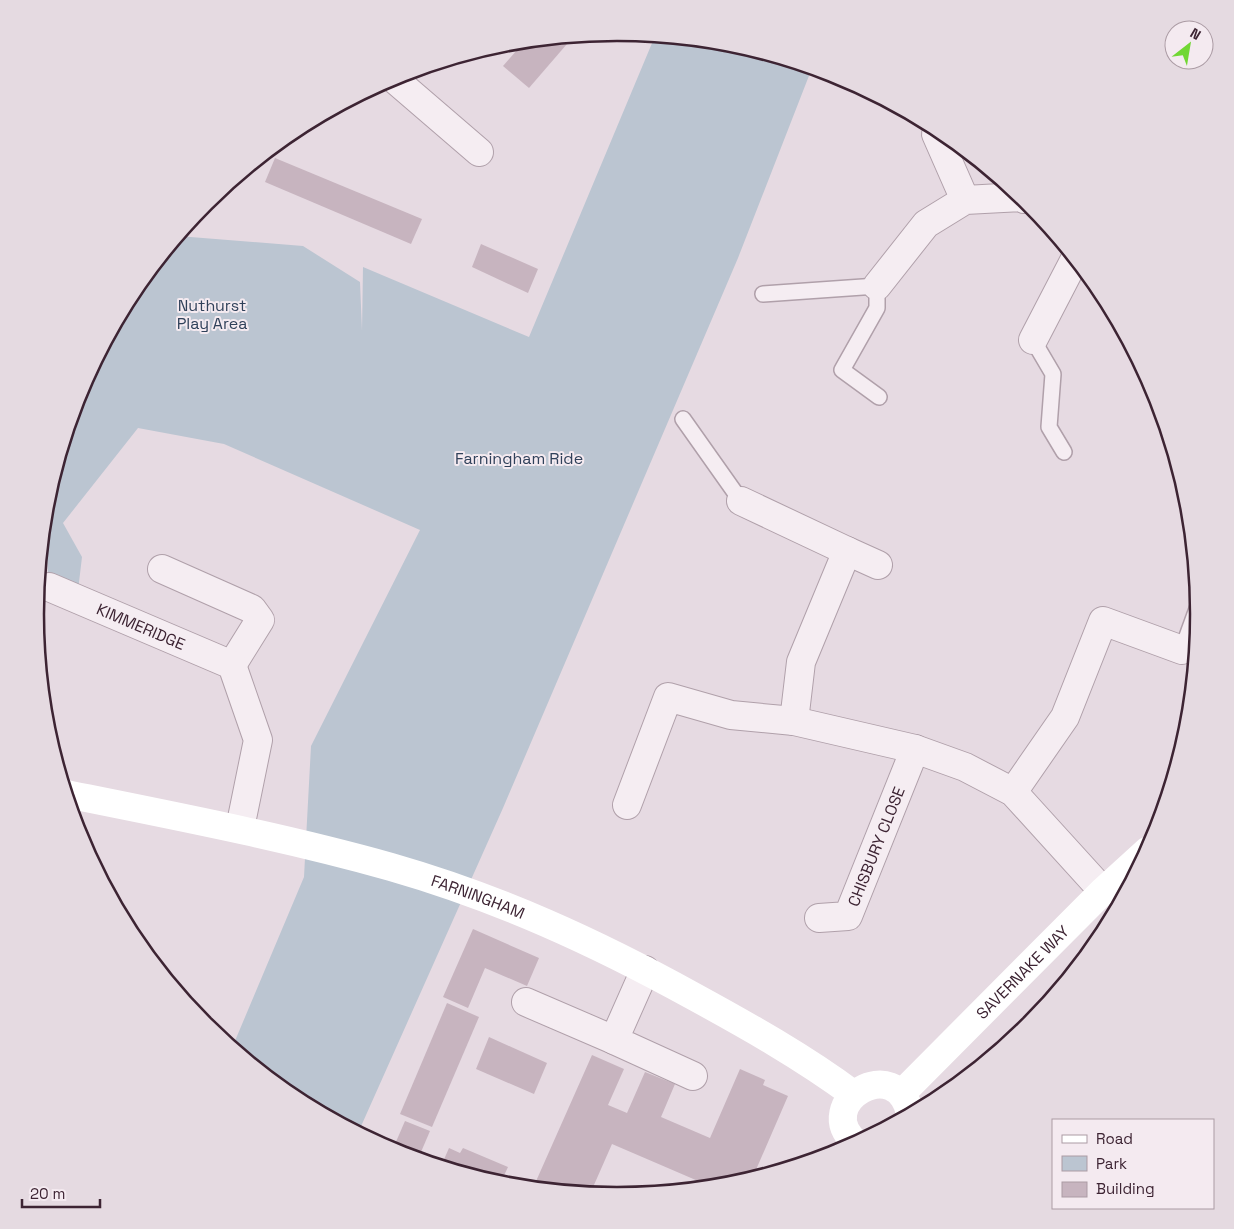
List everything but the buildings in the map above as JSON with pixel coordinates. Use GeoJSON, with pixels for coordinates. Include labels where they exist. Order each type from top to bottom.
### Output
{"type":"FeatureCollection","features":[{"type":"Feature","properties":{"kind":"street"},"geometry":{"type":"LineString","coordinates":[[400,84],[480,152]]}},
{"type":"Feature","properties":{"kind":"street"},"geometry":{"type":"LineString","coordinates":[[939,141],[965,200]]}},
{"type":"Feature","properties":{"kind":"street"},"geometry":{"type":"LineString","coordinates":[[877,286],[926,224],[965,200],[1010,198]]}},
{"type":"Feature","properties":{"kind":"street"},"geometry":{"type":"LineString","coordinates":[[1033,340],[1072,266]]}},
{"type":"Feature","properties":{"kind":"street"},"geometry":{"type":"LineString","coordinates":[[740,501],[878,565]]}},
{"type":"Feature","properties":{"kind":"street"},"geometry":{"type":"LineString","coordinates":[[794,721],[801,662],[847,552]]}},
{"type":"Feature","properties":{"kind":"street"},"geometry":{"type":"LineString","coordinates":[[162,569],[252,609],[260,620],[232,665],[258,740],[240,828]]}},
{"type":"Feature","properties":{"kind":"street","name":"KIMMERIDGE"},"geometry":{"type":"LineString","coordinates":[[49,587],[232,665]]}},
{"type":"Feature","properties":{"kind":"street"},"geometry":{"type":"LineString","coordinates":[[1013,792],[1065,717],[1096,619],[1182,650]]}},
{"type":"Feature","properties":{"kind":"street"},"geometry":{"type":"LineString","coordinates":[[627,805],[668,697],[731,715],[794,721],[915,749],[965,767],[1013,792],[1103,891]]}},
{"type":"Feature","properties":{"kind":"street","name":"CHISBURY CLOSE"},"geometry":{"type":"LineString","coordinates":[[818,918],[848,916],[915,749]]}},
{"type":"Feature","properties":{"kind":"street","name":"FARNINGHAM"},"geometry":{"type":"LineString","coordinates":[[73,795],[240,828],[391,868],[459,890],[556,926],[645,970],[744,1023],[823,1072],[853,1094]]}},
{"type":"Feature","properties":{"kind":"street","name":"SAVERNAKE WAY"},"geometry":{"type":"LineString","coordinates":[[853,1094],[872,1084],[893,1088],[906,1104],[1103,891],[1133,864]]}},
{"type":"Feature","properties":{"kind":"street"},"geometry":{"type":"LineString","coordinates":[[614,1040],[645,970]]}},
{"type":"Feature","properties":{"kind":"street"},"geometry":{"type":"LineString","coordinates":[[526,1002],[693,1076]]}},
{"type":"Feature","properties":{"kind":"street"},"geometry":{"type":"LineString","coordinates":[[850,1138],[844,1113],[853,1094]]}},
{"type":"Feature","properties":{"kind":"lane"},"geometry":{"type":"LineString","coordinates":[[763,294],[877,286],[876,308],[842,370],[879,397]]}},
{"type":"Feature","properties":{"kind":"lane"},"geometry":{"type":"LineString","coordinates":[[1033,340],[1053,374],[1049,427],[1064,452]]}},
{"type":"Feature","properties":{"kind":"lane"},"geometry":{"type":"LineString","coordinates":[[683,419],[740,501]]}},
{"type":"Feature","properties":{"kind":"lane"},"geometry":{"type":"LineString","coordinates":[[1182,650],[1190,629]]}},
{"type":"Feature","properties":{"kind":"green space","name":"Farningham Ride"},"geometry":{"type":"Polygon","coordinates":[[[653,42],[729,52],[809,75],[738,258],[503,808],[360,1128],[299,1091],[268,1069],[235,1041],[304,877],[311,746],[420,530],[224,444],[138,428],[63,523],[82,557],[77,599],[49,587],[47,558],[55,503],[63,466],[74,430],[87,395],[103,361],[140,296],[186,237],[303,246],[360,282],[362,331],[363,267],[529,337],[653,42]]]}},
{"type":"Feature","properties":{"kind":"park label","name":"Nuthurst Play Area"},"geometry":{"type":"Point","coordinates":[212,314]}}]}
